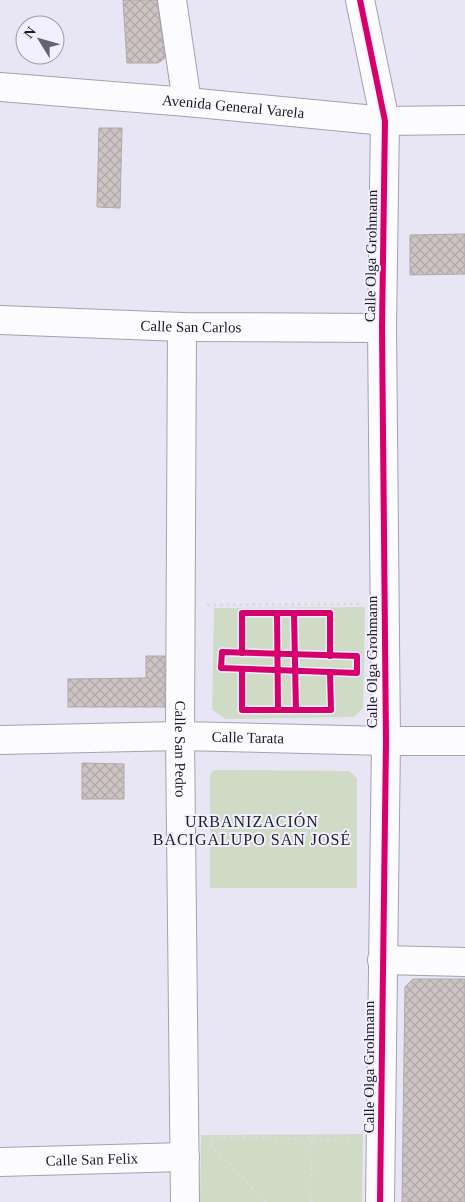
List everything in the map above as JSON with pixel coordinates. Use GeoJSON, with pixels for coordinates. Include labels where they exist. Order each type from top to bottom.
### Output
{"type":"FeatureCollection","features":[{"type":"Feature","properties":{"kind":"street"},"geometry":{"type":"LineString","coordinates":[[172,0],[187,102]]}},
{"type":"Feature","properties":{"kind":"street","name":"Calle Olga Grohmann"},"geometry":{"type":"LineString","coordinates":[[360,0],[385,121],[382,328],[386,741],[380,1202]]}},
{"type":"Feature","properties":{"kind":"street","name":"Avenida General Varela"},"geometry":{"type":"LineString","coordinates":[[0,87],[187,102],[385,121],[465,120]]}},
{"type":"Feature","properties":{"kind":"street","name":"Calle San Carlos"},"geometry":{"type":"LineString","coordinates":[[0,320],[182,327],[382,328]]}},
{"type":"Feature","properties":{"kind":"street","name":"Calle San Pedro"},"geometry":{"type":"LineString","coordinates":[[182,327],[180,736],[194,1147],[185,1202]]}},
{"type":"Feature","properties":{"kind":"street","name":"Calle Tarata"},"geometry":{"type":"LineString","coordinates":[[0,740],[180,736],[465,741]]}},
{"type":"Feature","properties":{"kind":"street"},"geometry":{"type":"LineString","coordinates":[[382,960],[465,962]]}},
{"type":"Feature","properties":{"kind":"street","name":"Calle San Felix"},"geometry":{"type":"LineString","coordinates":[[0,1162],[194,1147]]}},
{"type":"Feature","properties":{"kind":"path"},"geometry":{"type":"LineString","coordinates":[[181,606],[385,602]]}},
{"type":"Feature","properties":{"kind":"path"},"geometry":{"type":"LineString","coordinates":[[194,1147],[312,1139],[360,1140]]}},
{"type":"Feature","properties":{"kind":"path"},"geometry":{"type":"LineString","coordinates":[[311,1202],[312,1139]]}},
{"type":"Feature","properties":{"kind":"path"},"geometry":{"type":"LineString","coordinates":[[209,1144],[266,1202]]}},
{"type":"Feature","properties":{"kind":"green space"},"geometry":{"type":"Polygon","coordinates":[[[365,607],[363,708],[354,717],[226,719],[212,710],[214,608],[365,607]]]}},
{"type":"Feature","properties":{"kind":"green space"},"geometry":{"type":"Polygon","coordinates":[[[214,770],[349,771],[357,778],[357,888],[210,888],[210,775],[214,770]]]}},
{"type":"Feature","properties":{"kind":"green space"},"geometry":{"type":"Polygon","coordinates":[[[363,1134],[362,1202],[200,1202],[201,1135],[363,1134]]]}},
{"type":"Feature","properties":{"kind":"building"},"geometry":{"type":"Polygon","coordinates":[[[123,0],[157,0],[165,58],[158,63],[127,63],[123,0]]]}},
{"type":"Feature","properties":{"kind":"building"},"geometry":{"type":"Polygon","coordinates":[[[99,128],[122,128],[120,208],[97,207],[99,128]]]}},
{"type":"Feature","properties":{"kind":"building"},"geometry":{"type":"Polygon","coordinates":[[[465,234],[465,274],[410,275],[410,235],[465,234]]]}},
{"type":"Feature","properties":{"kind":"building"},"geometry":{"type":"Polygon","coordinates":[[[146,656],[165,656],[165,707],[68,707],[68,679],[146,678],[146,656]]]}},
{"type":"Feature","properties":{"kind":"building"},"geometry":{"type":"Polygon","coordinates":[[[82,763],[124,764],[124,799],[82,799],[82,763]]]}},
{"type":"Feature","properties":{"kind":"building"},"geometry":{"type":"Polygon","coordinates":[[[413,979],[465,979],[465,1202],[402,1202],[405,987],[413,979]]]}},
{"type":"Feature","properties":{"kind":"cycle path"},"geometry":{"type":"LineString","coordinates":[[360,0],[385,121],[382,328],[386,741],[380,1202]]}},
{"type":"Feature","properties":{"kind":"cycle path"},"geometry":{"type":"LineString","coordinates":[[242,653],[242,613],[330,613],[330,656]]}},
{"type":"Feature","properties":{"kind":"cycle path"},"geometry":{"type":"LineString","coordinates":[[277,613],[278,710]]}},
{"type":"Feature","properties":{"kind":"cycle path"},"geometry":{"type":"LineString","coordinates":[[294,613],[296,710]]}},
{"type":"Feature","properties":{"kind":"cycle path"},"geometry":{"type":"LineString","coordinates":[[222,652],[357,656],[357,673],[221,668],[222,652]]}},
{"type":"Feature","properties":{"kind":"cycle path"},"geometry":{"type":"LineString","coordinates":[[242,669],[242,710],[331,710],[330,672]]}},
{"type":"Feature","properties":{"kind":"district","name":"URBANIZACIÓN BACIGALUPO SAN JOSÉ"},"geometry":{"type":"Point","coordinates":[252,830]}}]}
